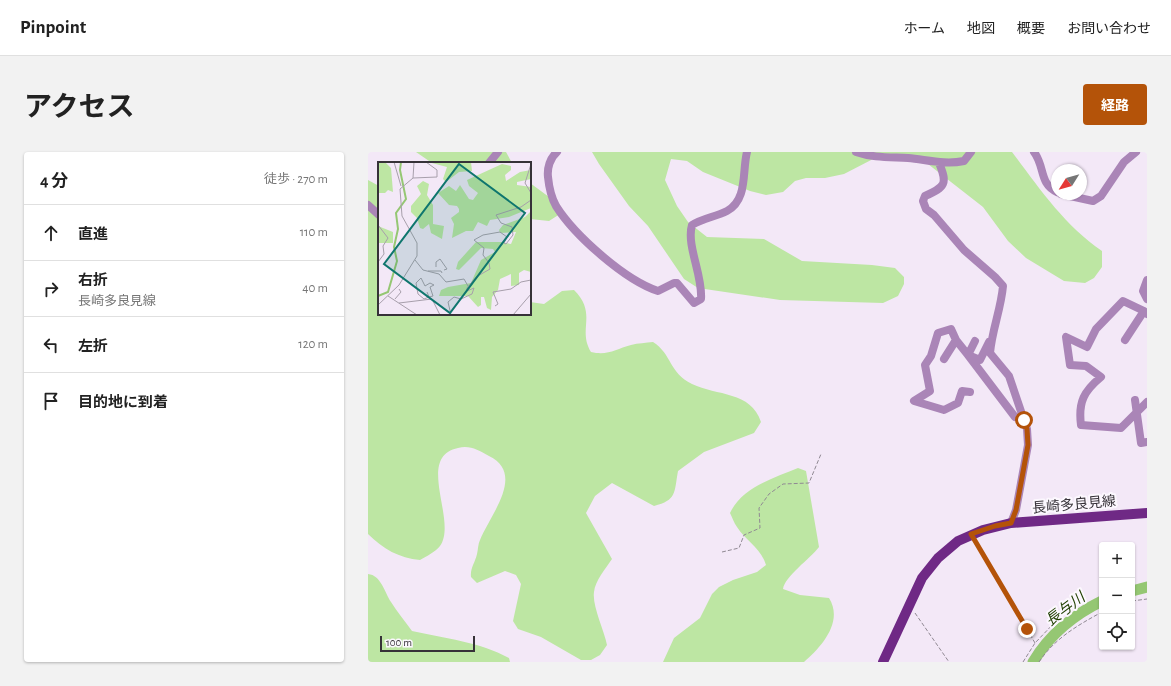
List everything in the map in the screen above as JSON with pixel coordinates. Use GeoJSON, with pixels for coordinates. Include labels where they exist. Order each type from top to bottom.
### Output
{"type":"FeatureCollection","features":[{"type":"Feature","properties":{"kind":"main road","name":"長崎多良見線"},"geometry":{"type":"LineString","coordinates":[[883,662],[922,578],[938,558],[958,541],[971,534],[995,526],[1011,523],[1147,513]]}},
{"type":"Feature","properties":{"kind":"street"},"geometry":{"type":"LineString","coordinates":[[490,162],[498,152]]}},
{"type":"Feature","properties":{"kind":"street"},"geometry":{"type":"LineString","coordinates":[[557,152],[553,155],[549,164],[549,189],[556,205],[573,228],[603,256],[646,287],[658,291],[677,283],[694,303],[702,299],[702,289],[690,232],[692,226],[699,220],[727,211],[736,204],[741,195],[747,152]]}},
{"type":"Feature","properties":{"kind":"street"},"geometry":{"type":"LineString","coordinates":[[856,152],[882,158],[908,158],[939,163],[964,161],[970,152]]}},
{"type":"Feature","properties":{"kind":"street"},"geometry":{"type":"LineString","coordinates":[[1034,152],[1045,183],[1051,189]]}},
{"type":"Feature","properties":{"kind":"street"},"geometry":{"type":"LineString","coordinates":[[1085,200],[1093,202],[1101,196],[1124,162],[1136,152]]}},
{"type":"Feature","properties":{"kind":"street"},"geometry":{"type":"LineString","coordinates":[[939,163],[945,177],[944,185],[925,196],[923,201],[926,209],[934,215],[950,236],[1003,286],[1001,302],[991,338],[980,360],[968,356]]}},
{"type":"Feature","properties":{"kind":"street"},"geometry":{"type":"LineString","coordinates":[[368,205],[378,213]]}},
{"type":"Feature","properties":{"kind":"street"},"geometry":{"type":"LineString","coordinates":[[1147,280],[1143,291],[1147,299]]}},
{"type":"Feature","properties":{"kind":"street"},"geometry":{"type":"LineString","coordinates":[[1125,340],[1145,313],[1123,301],[1096,329],[1087,348],[1066,337],[1070,365],[1086,366],[1101,377],[1087,388],[1079,412],[1081,425],[1121,428],[1136,411],[1147,402]]}},
{"type":"Feature","properties":{"kind":"street"},"geometry":{"type":"LineString","coordinates":[[970,392],[962,391],[958,403],[944,410],[914,401],[930,391],[925,365],[931,356],[938,333],[951,329],[956,340],[1015,417]]}},
{"type":"Feature","properties":{"kind":"street"},"geometry":{"type":"LineString","coordinates":[[991,338],[990,353],[1009,376],[1027,429],[1028,445],[1016,510],[1011,523]]}},
{"type":"Feature","properties":{"kind":"street"},"geometry":{"type":"LineString","coordinates":[[944,359],[956,340]]}},
{"type":"Feature","properties":{"kind":"street"},"geometry":{"type":"LineString","coordinates":[[968,356],[975,341]]}},
{"type":"Feature","properties":{"kind":"street"},"geometry":{"type":"LineString","coordinates":[[1135,400],[1141,444],[1147,442]]}},
{"type":"Feature","properties":{"kind":"path"},"geometry":{"type":"LineString","coordinates":[[722,552],[739,548],[744,535],[760,528],[759,508],[769,494],[783,484],[809,483],[821,454]]}},
{"type":"Feature","properties":{"kind":"path"},"geometry":{"type":"LineString","coordinates":[[971,534],[1035,643]]}},
{"type":"Feature","properties":{"kind":"path"},"geometry":{"type":"LineString","coordinates":[[1135,601],[1147,599]]}},
{"type":"Feature","properties":{"kind":"path"},"geometry":{"type":"LineString","coordinates":[[909,605],[949,662]]}},
{"type":"Feature","properties":{"kind":"path"},"geometry":{"type":"LineString","coordinates":[[1039,662],[1048,649],[1058,640],[1099,614]]}},
{"type":"Feature","properties":{"kind":"path"},"geometry":{"type":"LineString","coordinates":[[1023,662],[1035,643],[1057,620]]}},
{"type":"Feature","properties":{"kind":"green space"},"geometry":{"type":"Polygon","coordinates":[[[416,152],[506,152],[511,162],[431,162],[416,152]]]}},
{"type":"Feature","properties":{"kind":"green space"},"geometry":{"type":"Polygon","coordinates":[[[592,152],[1012,152],[1064,218],[1088,241],[1102,251],[1102,267],[1094,278],[1085,283],[1064,281],[1026,258],[1008,241],[983,207],[919,157],[875,158],[844,174],[825,178],[806,178],[795,181],[783,192],[766,195],[750,191],[703,172],[687,161],[671,159],[665,180],[677,206],[688,222],[707,237],[764,239],[802,261],[872,265],[895,268],[904,277],[904,284],[898,296],[883,303],[780,300],[698,288],[684,279],[648,226],[629,206],[592,152]]]}},
{"type":"Feature","properties":{"kind":"green space"},"geometry":{"type":"Polygon","coordinates":[[[368,180],[378,185],[378,315],[531,315],[531,302],[544,304],[562,291],[574,290],[585,307],[587,344],[591,352],[607,353],[634,344],[653,342],[664,352],[684,380],[702,388],[741,400],[750,405],[756,412],[761,422],[754,433],[704,452],[678,471],[675,490],[671,498],[661,504],[654,506],[612,483],[595,496],[586,513],[612,559],[599,579],[594,592],[596,611],[607,645],[600,655],[591,660],[581,660],[541,637],[518,629],[513,621],[521,584],[516,575],[505,571],[477,583],[471,577],[471,571],[479,542],[497,507],[505,484],[505,473],[500,464],[489,456],[474,449],[462,447],[446,454],[440,464],[438,476],[444,521],[444,535],[440,546],[431,554],[420,560],[398,555],[380,544],[368,534],[368,180]]]}},
{"type":"Feature","properties":{"kind":"green space"},"geometry":{"type":"Polygon","coordinates":[[[531,184],[560,205],[560,214],[549,221],[531,219],[531,184]]]}},
{"type":"Feature","properties":{"kind":"green space"},"geometry":{"type":"Polygon","coordinates":[[[798,468],[806,471],[819,547],[793,573],[783,589],[800,595],[829,598],[833,607],[834,616],[832,625],[823,641],[804,662],[663,662],[674,638],[700,618],[712,594],[719,587],[733,580],[757,572],[766,565],[761,554],[734,522],[730,513],[735,504],[742,496],[760,484],[798,468]]]}},
{"type":"Feature","properties":{"kind":"green space"},"geometry":{"type":"Polygon","coordinates":[[[368,574],[372,575],[379,581],[393,606],[412,631],[474,644],[509,658],[510,662],[368,662],[368,574]]]}},
{"type":"Feature","properties":{"kind":"waterway","name":"長与川"},"geometry":{"type":"LineString","coordinates":[[1135,590],[1147,587]]}},
{"type":"Feature","properties":{"kind":"waterway","name":"長与川"},"geometry":{"type":"LineString","coordinates":[[1033,662],[1047,643],[1063,626],[1081,612],[1099,602]]}},
{"type":"Feature","properties":{"kind":"route"},"geometry":{"type":"LineString","coordinates":[[1024,420],[1027,429],[1028,445],[1016,510],[1011,523],[995,526],[971,534],[1027,629]]}}]}
